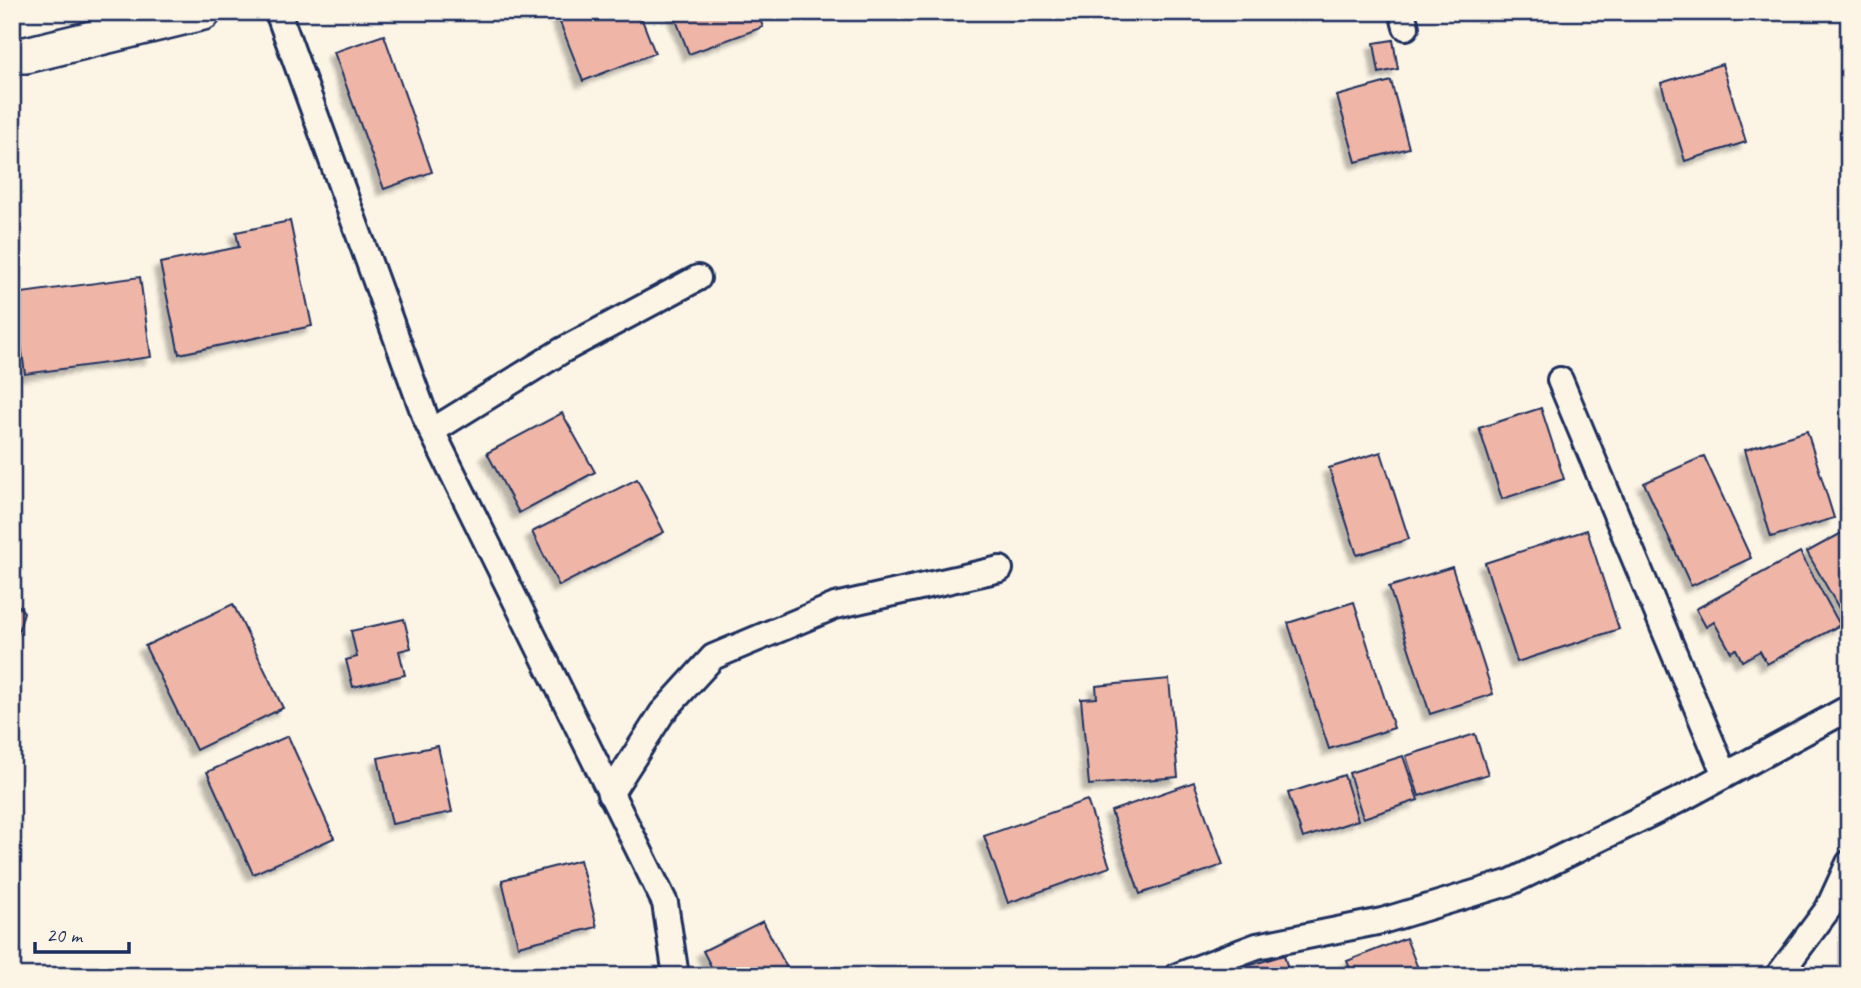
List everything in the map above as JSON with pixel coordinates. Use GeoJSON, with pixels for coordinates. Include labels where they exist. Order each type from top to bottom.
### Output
{"type":"FeatureCollection","features":[{"type":"Feature","properties":{"kind":"main road"},"geometry":{"type":"LineString","coordinates":[[12,55],[26,55],[204,12]]}},
{"type":"Feature","properties":{"kind":"street"},"geometry":{"type":"LineString","coordinates":[[278,12],[432,431],[665,903],[676,976]]}},
{"type":"Feature","properties":{"kind":"street"},"geometry":{"type":"LineString","coordinates":[[432,431],[563,350],[698,278]]}},
{"type":"Feature","properties":{"kind":"street"},"geometry":{"type":"LineString","coordinates":[[1560,380],[1726,775]]}},
{"type":"Feature","properties":{"kind":"street"},"geometry":{"type":"LineString","coordinates":[[610,794],[662,713],[713,657],[835,607],[1000,569]]}},
{"type":"Feature","properties":{"kind":"street"},"geometry":{"type":"LineString","coordinates":[[1177,976],[1257,946],[1382,921],[1511,882],[1612,834],[1849,708]]}},
{"type":"Feature","properties":{"kind":"street"},"geometry":{"type":"LineString","coordinates":[[1778,976],[1828,909],[1849,863]]}},
{"type":"Feature","properties":{"kind":"building"},"geometry":{"type":"Polygon","coordinates":[[[556,12],[639,12],[655,53],[583,81],[556,12]]]}},
{"type":"Feature","properties":{"kind":"building"},"geometry":{"type":"Polygon","coordinates":[[[673,12],[757,12],[763,27],[689,54],[673,12]]]}},
{"type":"Feature","properties":{"kind":"building"},"geometry":{"type":"Polygon","coordinates":[[[384,35],[432,172],[384,189],[334,52],[384,35]]]}},
{"type":"Feature","properties":{"kind":"building"},"geometry":{"type":"Polygon","coordinates":[[[1393,40],[1398,69],[1379,73],[1374,43],[1393,40]]]}},
{"type":"Feature","properties":{"kind":"building"},"geometry":{"type":"Polygon","coordinates":[[[1722,64],[1746,142],[1685,161],[1661,83],[1722,64]]]}},
{"type":"Feature","properties":{"kind":"building"},"geometry":{"type":"Polygon","coordinates":[[[1391,81],[1409,148],[1356,162],[1337,96],[1391,81]]]}},
{"type":"Feature","properties":{"kind":"building"},"geometry":{"type":"Polygon","coordinates":[[[290,221],[312,326],[179,354],[160,263],[239,247],[236,232],[290,221]]]}},
{"type":"Feature","properties":{"kind":"building"},"geometry":{"type":"Polygon","coordinates":[[[140,277],[151,357],[25,374],[14,294],[140,277]]]}},
{"type":"Feature","properties":{"kind":"building"},"geometry":{"type":"Polygon","coordinates":[[[1541,408],[1564,479],[1502,499],[1479,428],[1541,408]]]}},
{"type":"Feature","properties":{"kind":"building"},"geometry":{"type":"Polygon","coordinates":[[[562,413],[595,472],[519,513],[487,453],[562,413]]]}},
{"type":"Feature","properties":{"kind":"building"},"geometry":{"type":"Polygon","coordinates":[[[1807,431],[1834,518],[1771,537],[1745,450],[1807,431]]]}},
{"type":"Feature","properties":{"kind":"building"},"geometry":{"type":"Polygon","coordinates":[[[1381,452],[1409,539],[1357,555],[1329,468],[1381,452]]]}},
{"type":"Feature","properties":{"kind":"building"},"geometry":{"type":"Polygon","coordinates":[[[1704,456],[1751,558],[1691,586],[1644,483],[1704,456]]]}},
{"type":"Feature","properties":{"kind":"building"},"geometry":{"type":"Polygon","coordinates":[[[637,479],[664,532],[559,586],[532,532],[637,479]]]}},
{"type":"Feature","properties":{"kind":"building"},"geometry":{"type":"Polygon","coordinates":[[[1849,529],[1849,615],[1844,617],[1807,552],[1849,529]]]}},
{"type":"Feature","properties":{"kind":"building"},"geometry":{"type":"Polygon","coordinates":[[[1587,530],[1619,629],[1517,662],[1485,563],[1587,530]]]}},
{"type":"Feature","properties":{"kind":"building"},"geometry":{"type":"Polygon","coordinates":[[[1800,552],[1840,625],[1767,664],[1760,651],[1742,661],[1736,649],[1731,652],[1714,622],[1706,627],[1696,609],[1800,552]]]}},
{"type":"Feature","properties":{"kind":"building"},"geometry":{"type":"Polygon","coordinates":[[[1452,567],[1493,694],[1430,714],[1389,587],[1452,567]]]}},
{"type":"Feature","properties":{"kind":"building"},"geometry":{"type":"Polygon","coordinates":[[[12,598],[24,612],[12,655],[12,598]]]}},
{"type":"Feature","properties":{"kind":"building"},"geometry":{"type":"Polygon","coordinates":[[[1354,602],[1394,728],[1329,749],[1288,623],[1354,602]]]}},
{"type":"Feature","properties":{"kind":"building"},"geometry":{"type":"Polygon","coordinates":[[[233,604],[283,708],[196,750],[145,646],[233,604]]]}},
{"type":"Feature","properties":{"kind":"building"},"geometry":{"type":"Polygon","coordinates":[[[404,619],[411,648],[399,651],[405,675],[353,687],[346,660],[357,657],[351,631],[404,619]]]}},
{"type":"Feature","properties":{"kind":"building"},"geometry":{"type":"Polygon","coordinates":[[[1169,679],[1178,777],[1089,785],[1081,699],[1097,698],[1096,686],[1169,679]]]}},
{"type":"Feature","properties":{"kind":"building"},"geometry":{"type":"Polygon","coordinates":[[[1475,734],[1488,774],[1419,796],[1406,756],[1475,734]]]}},
{"type":"Feature","properties":{"kind":"building"},"geometry":{"type":"Polygon","coordinates":[[[288,736],[334,838],[253,874],[207,772],[288,736]]]}},
{"type":"Feature","properties":{"kind":"building"},"geometry":{"type":"Polygon","coordinates":[[[438,746],[452,812],[392,824],[378,758],[438,746]]]}},
{"type":"Feature","properties":{"kind":"building"},"geometry":{"type":"Polygon","coordinates":[[[1403,756],[1418,800],[1363,818],[1349,773],[1403,756]]]}},
{"type":"Feature","properties":{"kind":"building"},"geometry":{"type":"Polygon","coordinates":[[[1344,775],[1358,820],[1303,838],[1288,793],[1344,775]]]}},
{"type":"Feature","properties":{"kind":"building"},"geometry":{"type":"Polygon","coordinates":[[[1194,782],[1223,865],[1140,894],[1111,811],[1194,782]]]}},
{"type":"Feature","properties":{"kind":"building"},"geometry":{"type":"Polygon","coordinates":[[[1087,800],[1110,867],[1008,903],[984,836],[1087,800]]]}},
{"type":"Feature","properties":{"kind":"building"},"geometry":{"type":"Polygon","coordinates":[[[580,860],[597,927],[518,946],[502,880],[580,860]]]}},
{"type":"Feature","properties":{"kind":"building"},"geometry":{"type":"Polygon","coordinates":[[[763,921],[790,974],[716,976],[703,951],[763,921]]]}},
{"type":"Feature","properties":{"kind":"building"},"geometry":{"type":"Polygon","coordinates":[[[1406,938],[1421,976],[1353,976],[1347,961],[1406,938]]]}},
{"type":"Feature","properties":{"kind":"building"},"geometry":{"type":"Polygon","coordinates":[[[1284,955],[1290,976],[1221,976],[1221,974],[1284,955]]]}}]}
